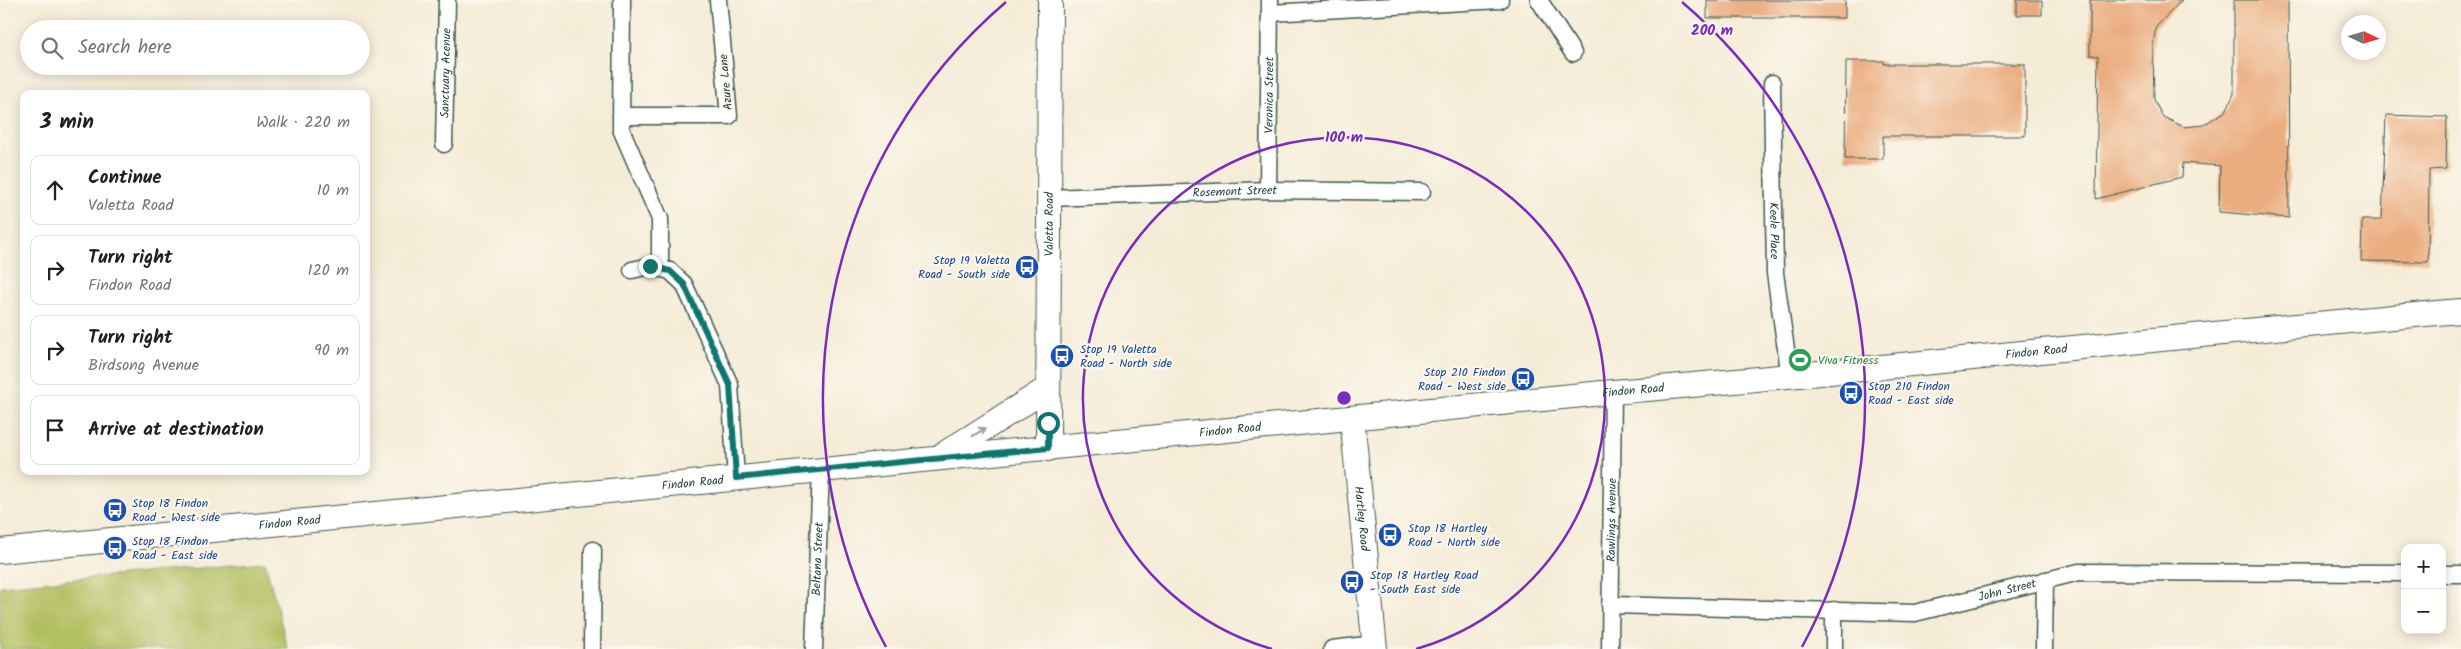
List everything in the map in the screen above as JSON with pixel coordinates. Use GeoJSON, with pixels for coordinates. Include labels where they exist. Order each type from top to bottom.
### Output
{"type":"FeatureCollection","features":[{"type":"Feature","properties":{"kind":"main road","name":"Valetta Road"},"geometry":{"type":"LineString","coordinates":[[1048,448],[1050,0]]}},
{"type":"Feature","properties":{"kind":"main road","name":"Findon Road"},"geometry":{"type":"LineString","coordinates":[[0,551],[1613,392],[1790,377],[2292,325],[2461,311]]}},
{"type":"Feature","properties":{"kind":"main road"},"geometry":{"type":"LineString","coordinates":[[938,459],[1048,388]]}},
{"type":"Feature","properties":{"kind":"main road","name":"Hartley Road"},"geometry":{"type":"LineString","coordinates":[[1352,418],[1375,646]]}},
{"type":"Feature","properties":{"kind":"street","name":"Sanctuary Acenue"},"geometry":{"type":"LineString","coordinates":[[444,144],[447,0]]}},
{"type":"Feature","properties":{"kind":"street"},"geometry":{"type":"LineString","coordinates":[[622,0],[621,129],[660,220],[660,268]]}},
{"type":"Feature","properties":{"kind":"street","name":"Azure Lane"},"geometry":{"type":"LineString","coordinates":[[621,116],[729,116],[718,0]]}},
{"type":"Feature","properties":{"kind":"street"},"geometry":{"type":"LineString","coordinates":[[1270,6],[1500,0]]}},
{"type":"Feature","properties":{"kind":"street"},"geometry":{"type":"LineString","coordinates":[[1539,0],[1573,53]]}},
{"type":"Feature","properties":{"kind":"street","name":"Veronica Street"},"geometry":{"type":"LineString","coordinates":[[1268,190],[1270,6]]}},
{"type":"Feature","properties":{"kind":"street","name":"Keele Place"},"geometry":{"type":"LineString","coordinates":[[1772,83],[1775,273],[1790,377]]}},
{"type":"Feature","properties":{"kind":"street","name":"Rosemont Street"},"geometry":{"type":"LineString","coordinates":[[1049,198],[1268,190],[1422,192]]}},
{"type":"Feature","properties":{"kind":"street"},"geometry":{"type":"LineString","coordinates":[[632,270],[650,266],[660,268],[670,271],[684,284],[730,385],[736,478]]}},
{"type":"Feature","properties":{"kind":"street","name":"Rawlings Avenue"},"geometry":{"type":"LineString","coordinates":[[1610,649],[1613,392]]}},
{"type":"Feature","properties":{"kind":"street","name":"Beltana Street"},"geometry":{"type":"LineString","coordinates":[[814,649],[821,470]]}},
{"type":"Feature","properties":{"kind":"street"},"geometry":{"type":"LineString","coordinates":[[592,649],[593,550]]}},
{"type":"Feature","properties":{"kind":"street","name":"John Street"},"geometry":{"type":"LineString","coordinates":[[1610,605],[1915,612],[2079,572],[2401,574]]}},
{"type":"Feature","properties":{"kind":"street"},"geometry":{"type":"LineString","coordinates":[[2446,574],[2461,574]]}},
{"type":"Feature","properties":{"kind":"street"},"geometry":{"type":"LineString","coordinates":[[2044,649],[2045,580]]}},
{"type":"Feature","properties":{"kind":"street"},"geometry":{"type":"LineString","coordinates":[[1834,610],[1834,649]]}},
{"type":"Feature","properties":{"kind":"street"},"geometry":{"type":"LineString","coordinates":[[1332,649],[1375,646]]}},
{"type":"Feature","properties":{"kind":"green space"},"geometry":{"type":"Polygon","coordinates":[[[265,562],[288,649],[0,649],[0,586],[265,562]]]}},
{"type":"Feature","properties":{"kind":"building"},"geometry":{"type":"Polygon","coordinates":[[[1707,0],[1845,0],[1845,18],[1707,18],[1707,0]]]}},
{"type":"Feature","properties":{"kind":"building"},"geometry":{"type":"Polygon","coordinates":[[[2017,0],[2042,0],[2042,15],[2017,15],[2017,0]]]}},
{"type":"Feature","properties":{"kind":"building"},"geometry":{"type":"Polygon","coordinates":[[[2090,0],[2182,0],[2156,27],[2153,44],[2154,100],[2163,117],[2184,127],[2203,125],[2226,111],[2234,94],[2234,0],[2288,0],[2289,218],[2219,212],[2220,166],[2183,163],[2182,177],[2096,199],[2098,56],[2090,55],[2090,0]]]}},
{"type":"Feature","properties":{"kind":"building"},"geometry":{"type":"Polygon","coordinates":[[[1846,61],[1884,61],[1884,64],[2025,64],[2025,136],[1883,136],[1883,159],[1845,159],[1846,61]]]}},
{"type":"Feature","properties":{"kind":"building"},"geometry":{"type":"Polygon","coordinates":[[[2386,115],[2447,117],[2446,169],[2429,170],[2428,262],[2361,261],[2362,220],[2382,220],[2386,115]]]}},
{"type":"Feature","properties":{"kind":"place","name":"Stop 19 Valetta Road - South side"},"geometry":{"type":"Point","coordinates":[1027,267]}},
{"type":"Feature","properties":{"kind":"place","name":"Stop 19 Valetta Road - North side"},"geometry":{"type":"Point","coordinates":[1062,356]}},
{"type":"Feature","properties":{"kind":"place","name":"Viva Fitness"},"geometry":{"type":"Point","coordinates":[1800,360]}},
{"type":"Feature","properties":{"kind":"place","name":"Stop 210 Findon Road - West side"},"geometry":{"type":"Point","coordinates":[1523,379]}},
{"type":"Feature","properties":{"kind":"place","name":"Stop 210 Findon Road - East side"},"geometry":{"type":"Point","coordinates":[1851,393]}},
{"type":"Feature","properties":{"kind":"place","name":"Stop 18 Findon Road - West side"},"geometry":{"type":"Point","coordinates":[115,510]}},
{"type":"Feature","properties":{"kind":"place","name":"Stop 18 Hartley Road - North side"},"geometry":{"type":"Point","coordinates":[1390,535]}},
{"type":"Feature","properties":{"kind":"place","name":"Stop 18 Findon Road - East side"},"geometry":{"type":"Point","coordinates":[115,548]}},
{"type":"Feature","properties":{"kind":"place","name":"Stop 18 Hartley Road - South East side"},"geometry":{"type":"Point","coordinates":[1352,582]}},
{"type":"Feature","properties":{"kind":"route"},"geometry":{"type":"LineString","coordinates":[[650,266],[670,271],[684,284],[730,385],[736,478],[1048,448],[1048,423]]}}]}
